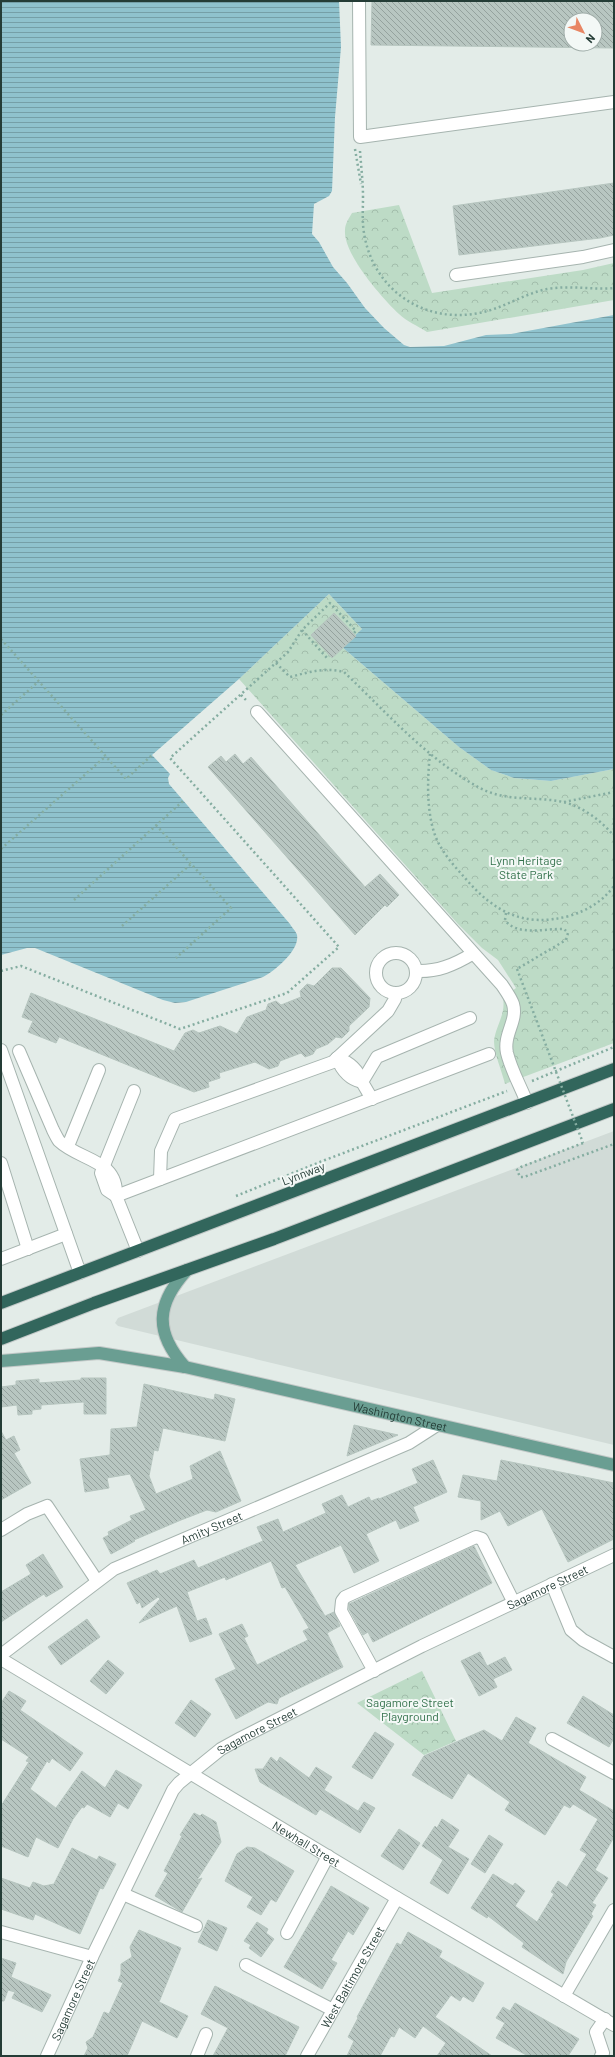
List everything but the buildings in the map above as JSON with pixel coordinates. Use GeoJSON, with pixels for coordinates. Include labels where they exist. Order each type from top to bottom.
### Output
{"type":"FeatureCollection","features":[{"type":"Feature","properties":{"kind":"highway","name":"Lynnway"},"geometry":{"type":"LineString","coordinates":[[1,1303],[614,1069]]}},
{"type":"Feature","properties":{"kind":"highway"},"geometry":{"type":"LineString","coordinates":[[1,1339],[94,1303],[274,1240],[614,1109]]}},
{"type":"Feature","properties":{"kind":"main road"},"geometry":{"type":"LineString","coordinates":[[185,1367],[169,1346],[164,1334],[163,1312],[168,1297],[177,1281],[187,1270]]}},
{"type":"Feature","properties":{"kind":"main road","name":"Washington Street"},"geometry":{"type":"LineString","coordinates":[[1,1361],[89,1353],[109,1354],[185,1367],[614,1465]]}},
{"type":"Feature","properties":{"kind":"street"},"geometry":{"type":"LineString","coordinates":[[360,1],[360,136],[614,102]]}},
{"type":"Feature","properties":{"kind":"street"},"geometry":{"type":"LineString","coordinates":[[456,275],[572,259],[614,250]]}},
{"type":"Feature","properties":{"kind":"street"},"geometry":{"type":"LineString","coordinates":[[257,712],[472,954],[502,985],[513,1002],[513,1018],[506,1037],[508,1053],[527,1103]]}},
{"type":"Feature","properties":{"kind":"street"},"geometry":{"type":"LineString","coordinates":[[390,954],[404,955],[414,964],[416,971],[415,978],[408,990],[394,994],[382,988],[377,982],[376,969],[378,962],[390,954]]}},
{"type":"Feature","properties":{"kind":"street"},"geometry":{"type":"LineString","coordinates":[[416,971],[438,970],[458,963],[472,954]]}},
{"type":"Feature","properties":{"kind":"street"},"geometry":{"type":"LineString","coordinates":[[160,1179],[161,1151],[175,1119],[333,1062],[388,1011],[395,999],[394,994]]}},
{"type":"Feature","properties":{"kind":"street"},"geometry":{"type":"LineString","coordinates":[[362,1082],[377,1057],[470,1018]]}},
{"type":"Feature","properties":{"kind":"street"},"geometry":{"type":"LineString","coordinates":[[1,1050],[80,1273]]}},
{"type":"Feature","properties":{"kind":"street"},"geometry":{"type":"LineString","coordinates":[[19,1051],[59,1141],[104,1167]]}},
{"type":"Feature","properties":{"kind":"street"},"geometry":{"type":"LineString","coordinates":[[116,1196],[489,1054]]}},
{"type":"Feature","properties":{"kind":"street"},"geometry":{"type":"LineString","coordinates":[[337,1058],[341,1068],[353,1080],[362,1082],[372,1099]]}},
{"type":"Feature","properties":{"kind":"street"},"geometry":{"type":"LineString","coordinates":[[68,1146],[99,1070]]}},
{"type":"Feature","properties":{"kind":"street"},"geometry":{"type":"LineString","coordinates":[[134,1091],[101,1173],[107,1190],[116,1196],[138,1251]]}},
{"type":"Feature","properties":{"kind":"street"},"geometry":{"type":"LineString","coordinates":[[1,1163],[28,1249]]}},
{"type":"Feature","properties":{"kind":"street"},"geometry":{"type":"LineString","coordinates":[[1,1259],[66,1234]]}},
{"type":"Feature","properties":{"kind":"street","name":"Amity Street"},"geometry":{"type":"LineString","coordinates":[[1,1655],[114,1569],[409,1443],[438,1425]]}},
{"type":"Feature","properties":{"kind":"street"},"geometry":{"type":"LineString","coordinates":[[1,1530],[28,1514],[47,1506],[97,1581]]}},
{"type":"Feature","properties":{"kind":"street"},"geometry":{"type":"LineString","coordinates":[[374,1671],[341,1611],[342,1601],[345,1597],[476,1537],[482,1539],[514,1603]]}},
{"type":"Feature","properties":{"kind":"street","name":"Sagamore Street"},"geometry":{"type":"LineString","coordinates":[[47,2056],[92,1957],[174,1790],[190,1773],[221,1749],[374,1671],[552,1584],[614,1556]]}},
{"type":"Feature","properties":{"kind":"street"},"geometry":{"type":"LineString","coordinates":[[552,1584],[571,1630],[583,1640],[614,1657]]}},
{"type":"Feature","properties":{"kind":"street","name":"Newhall Street"},"geometry":{"type":"LineString","coordinates":[[1,1659],[397,1898],[610,2022]]}},
{"type":"Feature","properties":{"kind":"street"},"geometry":{"type":"LineString","coordinates":[[552,1738],[614,1773]]}},
{"type":"Feature","properties":{"kind":"street"},"geometry":{"type":"LineString","coordinates":[[287,1933],[328,1856]]}},
{"type":"Feature","properties":{"kind":"street"},"geometry":{"type":"LineString","coordinates":[[123,1894],[196,1926]]}},
{"type":"Feature","properties":{"kind":"street","name":"West Baltimore Street"},"geometry":{"type":"LineString","coordinates":[[307,2056],[397,1898]]}},
{"type":"Feature","properties":{"kind":"street"},"geometry":{"type":"LineString","coordinates":[[564,1996],[614,1910]]}},
{"type":"Feature","properties":{"kind":"street"},"geometry":{"type":"LineString","coordinates":[[1,1932],[92,1957]]}},
{"type":"Feature","properties":{"kind":"street"},"geometry":{"type":"LineString","coordinates":[[246,1965],[333,2010]]}},
{"type":"Feature","properties":{"kind":"street"},"geometry":{"type":"LineString","coordinates":[[601,2056],[603,2053],[596,2032],[610,2022]]}},
{"type":"Feature","properties":{"kind":"street"},"geometry":{"type":"LineString","coordinates":[[197,2056],[206,2034]]}},
{"type":"Feature","properties":{"kind":"path"},"geometry":{"type":"LineString","coordinates":[[1,971],[21,966],[180,1029],[287,993],[339,946],[170,758],[288,652],[302,630],[330,603],[356,631],[354,633]]}},
{"type":"Feature","properties":{"kind":"path"},"geometry":{"type":"LineString","coordinates":[[302,630],[327,658],[329,656]]}},
{"type":"Feature","properties":{"kind":"path"},"geometry":{"type":"LineString","coordinates":[[1,639],[126,779],[152,755]]}},
{"type":"Feature","properties":{"kind":"path"},"geometry":{"type":"LineString","coordinates":[[276,663],[290,678],[318,670],[333,669],[344,672],[430,754],[446,767],[481,789],[521,799],[563,802],[614,792]]}},
{"type":"Feature","properties":{"kind":"path"},"geometry":{"type":"LineString","coordinates":[[1,715],[39,681]]}},
{"type":"Feature","properties":{"kind":"path"},"geometry":{"type":"LineString","coordinates":[[430,754],[428,774],[429,800],[434,830],[439,844],[452,864],[489,902],[506,914],[525,919],[541,921],[558,919],[580,913],[594,906],[607,895],[614,886]]}},
{"type":"Feature","properties":{"kind":"path"},"geometry":{"type":"LineString","coordinates":[[1,850],[106,756]]}},
{"type":"Feature","properties":{"kind":"path"},"geometry":{"type":"LineString","coordinates":[[74,900],[183,801]]}},
{"type":"Feature","properties":{"kind":"path"},"geometry":{"type":"LineString","coordinates":[[563,802],[594,817],[605,826],[613,836]]}},
{"type":"Feature","properties":{"kind":"path"},"geometry":{"type":"LineString","coordinates":[[613,836],[614,818]]}},
{"type":"Feature","properties":{"kind":"path"},"geometry":{"type":"LineString","coordinates":[[156,825],[231,908],[176,958]]}},
{"type":"Feature","properties":{"kind":"path"},"geometry":{"type":"LineString","coordinates":[[122,926],[191,864]]}},
{"type":"Feature","properties":{"kind":"path"},"geometry":{"type":"LineString","coordinates":[[506,914],[505,920],[508,924],[515,927],[537,930],[564,929],[568,933],[566,940],[517,969],[583,1143],[521,1167],[516,1170],[518,1175],[524,1177],[614,1144]]}},
{"type":"Feature","properties":{"kind":"path"},"geometry":{"type":"LineString","coordinates":[[520,1086],[614,1047]]}},
{"type":"Feature","properties":{"kind":"shaded area"},"geometry":{"type":"Polygon","coordinates":[[[614,1131],[614,1445],[118,1326],[115,1323],[118,1318],[614,1131]]]}},
{"type":"Feature","properties":{"kind":"green space"},"geometry":{"type":"Polygon","coordinates":[[[399,205],[432,293],[583,270],[614,263],[614,300],[427,332],[402,317],[383,298],[357,263],[346,240],[345,230],[347,221],[352,213],[399,205]]]}},
{"type":"Feature","properties":{"kind":"green space","name":"Lynn Heritage State Park"},"geometry":{"type":"Polygon","coordinates":[[[329,594],[362,629],[342,647],[459,747],[491,770],[514,778],[551,781],[614,769],[614,1043],[505,1084],[494,1046],[494,1041],[502,1014],[504,1004],[503,998],[516,988],[498,960],[482,948],[458,924],[239,679],[329,594]]]}},
{"type":"Feature","properties":{"kind":"green space","name":"Sagamore Street Playground"},"geometry":{"type":"Polygon","coordinates":[[[422,1671],[456,1741],[424,1755],[357,1703],[422,1671]]]}},
{"type":"Feature","properties":{"kind":"water"},"geometry":{"type":"Polygon","coordinates":[[[1,1],[339,1],[341,47],[335,117],[332,191],[329,196],[314,204],[312,234],[319,242],[333,267],[365,308],[384,328],[404,345],[410,347],[444,346],[486,335],[511,334],[614,315],[614,769],[551,781],[514,778],[491,770],[459,747],[342,647],[362,629],[329,594],[239,679],[152,755],[170,774],[168,778],[169,784],[290,924],[297,935],[295,947],[291,953],[280,965],[268,974],[263,977],[186,1002],[175,1003],[163,1000],[35,948],[27,948],[1,955],[1,1]]]}}]}
